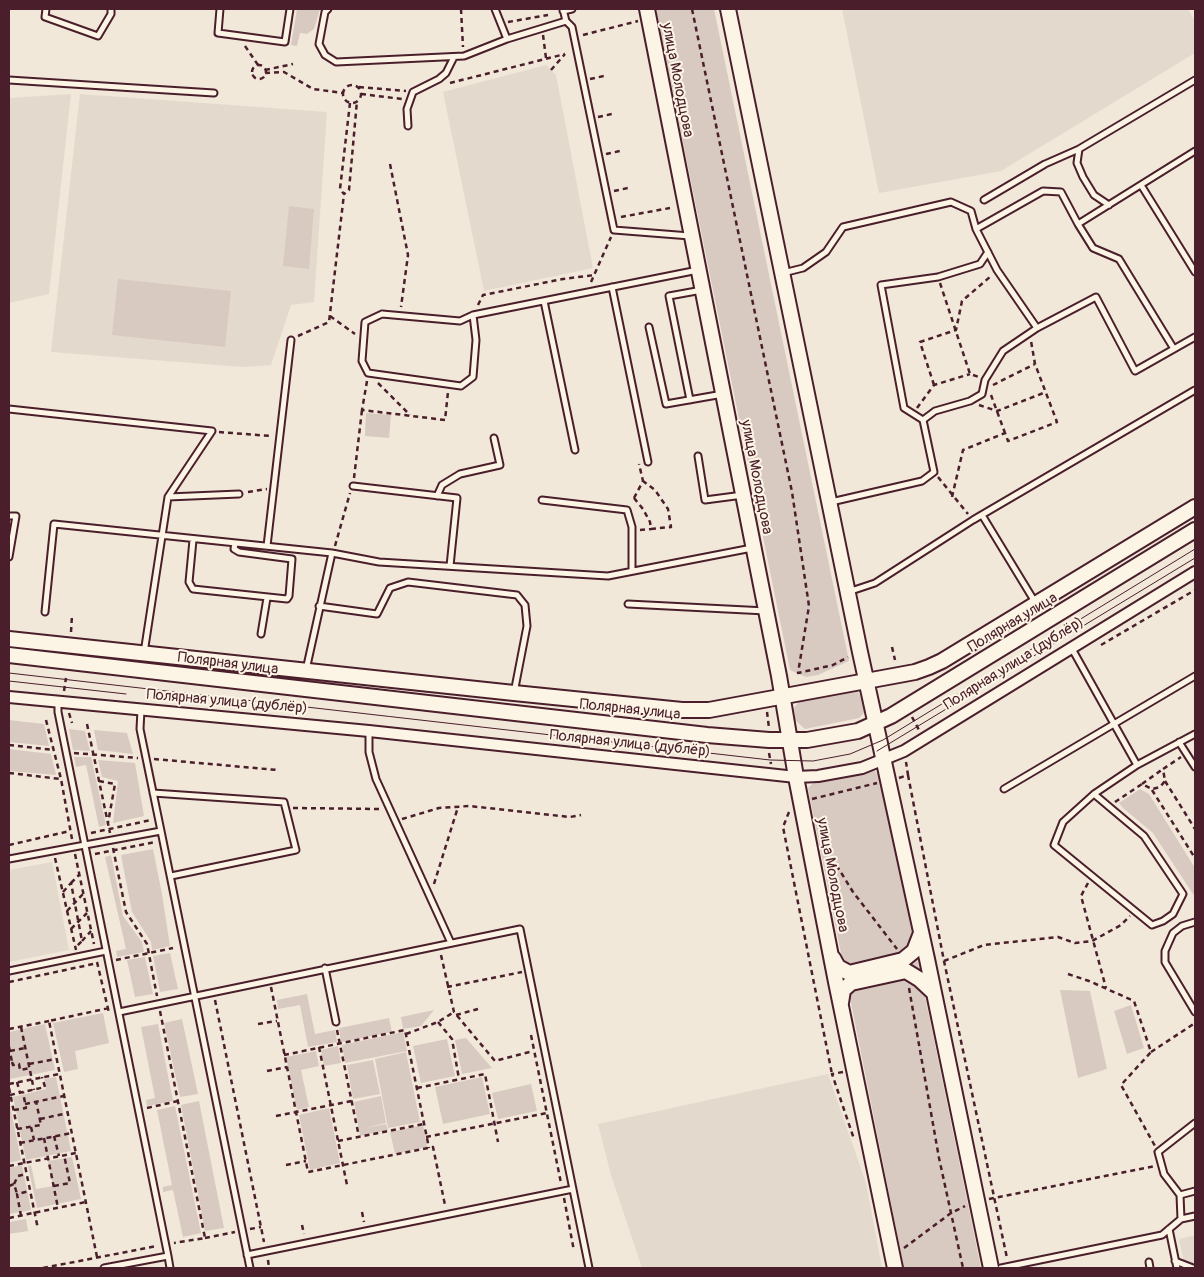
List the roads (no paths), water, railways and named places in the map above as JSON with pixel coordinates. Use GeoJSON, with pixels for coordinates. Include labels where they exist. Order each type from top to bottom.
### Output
{"type":"FeatureCollection","features":[{"type":"Feature","properties":{"kind":"street","name":"улица Молодцова"},"geometry":{"type":"LineString","coordinates":[[646,9],[754,547],[840,1004],[894,1263]]}},
{"type":"Feature","properties":{"kind":"street"},"geometry":{"type":"LineString","coordinates":[[728,9],[875,724],[934,993],[990,1268]]}},
{"type":"Feature","properties":{"kind":"street","name":"Полярная улица"},"geometry":{"type":"LineString","coordinates":[[9,639],[514,693],[682,710],[710,710],[866,679],[915,672],[942,661],[1195,506]]}},
{"type":"Feature","properties":{"kind":"street","name":"Полярная улица"},"geometry":{"type":"LineString","coordinates":[[9,655],[708,735],[790,741],[816,739],[858,730],[875,724],[1195,530]]}},
{"type":"Feature","properties":{"kind":"street","name":"Полярная улица (дублёр)"},"geometry":{"type":"LineString","coordinates":[[9,697],[61,698],[141,710],[369,731],[796,777],[840,773],[883,760],[904,750],[1195,572]]}},
{"type":"Feature","properties":{"kind":"street"},"geometry":{"type":"LineString","coordinates":[[840,1004],[843,990],[850,983],[904,965],[914,950],[921,933]]}},
{"type":"Feature","properties":{"kind":"street","name":"улица Молодцова"},"geometry":{"type":"LineString","coordinates":[[830,953],[838,967],[849,973],[904,965]]}},
{"type":"Feature","properties":{"kind":"street"},"geometry":{"type":"LineString","coordinates":[[904,965],[934,993]]}},
{"type":"Feature","properties":{"kind":"lane"},"geometry":{"type":"LineString","coordinates":[[46,9],[45,17],[98,36],[111,14],[111,9]]}},
{"type":"Feature","properties":{"kind":"lane"},"geometry":{"type":"LineString","coordinates":[[220,9],[218,33],[285,42],[290,9]]}},
{"type":"Feature","properties":{"kind":"lane"},"geometry":{"type":"LineString","coordinates":[[328,9],[325,12],[319,44],[325,55],[336,62],[464,56],[508,39],[566,21]]}},
{"type":"Feature","properties":{"kind":"lane"},"geometry":{"type":"LineString","coordinates":[[495,9],[508,39]]}},
{"type":"Feature","properties":{"kind":"lane"},"geometry":{"type":"LineString","coordinates":[[572,9],[563,10],[566,21],[572,27],[614,230],[692,236]]}},
{"type":"Feature","properties":{"kind":"lane"},"geometry":{"type":"LineString","coordinates":[[408,126],[407,110],[413,92],[439,79],[446,73],[454,57]]}},
{"type":"Feature","properties":{"kind":"lane"},"geometry":{"type":"LineString","coordinates":[[9,80],[214,93]]}},
{"type":"Feature","properties":{"kind":"lane"},"geometry":{"type":"LineString","coordinates":[[984,200],[1045,164],[1079,149],[1195,80]]}},
{"type":"Feature","properties":{"kind":"lane"},"geometry":{"type":"LineString","coordinates":[[1079,149],[1077,163],[1083,177],[1094,195],[1109,205]]}},
{"type":"Feature","properties":{"kind":"lane"},"geometry":{"type":"LineString","coordinates":[[1078,224],[1195,151]]}},
{"type":"Feature","properties":{"kind":"lane"},"geometry":{"type":"LineString","coordinates":[[1141,185],[1195,272]]}},
{"type":"Feature","properties":{"kind":"lane"},"geometry":{"type":"LineString","coordinates":[[976,229],[1043,191],[1060,192],[1093,248],[1119,259],[1174,349]]}},
{"type":"Feature","properties":{"kind":"lane"},"geometry":{"type":"LineString","coordinates":[[782,273],[803,268],[826,252],[843,226],[951,202],[971,211],[976,229],[997,270],[1037,328]]}},
{"type":"Feature","properties":{"kind":"lane"},"geometry":{"type":"LineString","coordinates":[[923,420],[912,415],[904,408],[881,285],[938,277],[980,264],[988,252]]}},
{"type":"Feature","properties":{"kind":"lane"},"geometry":{"type":"LineString","coordinates":[[473,315],[476,340],[473,377],[461,386],[368,373],[362,361],[366,322],[382,314],[460,321],[473,315],[698,270]]}},
{"type":"Feature","properties":{"kind":"lane"},"geometry":{"type":"LineString","coordinates":[[612,287],[648,462]]}},
{"type":"Feature","properties":{"kind":"lane"},"geometry":{"type":"LineString","coordinates":[[690,400],[669,296],[702,290]]}},
{"type":"Feature","properties":{"kind":"lane"},"geometry":{"type":"LineString","coordinates":[[923,420],[934,411],[970,401],[982,394],[985,380],[1003,351],[1029,332],[1096,297],[1135,371],[1195,337]]}},
{"type":"Feature","properties":{"kind":"lane"},"geometry":{"type":"LineString","coordinates":[[544,301],[575,450]]}},
{"type":"Feature","properties":{"kind":"lane"},"geometry":{"type":"LineString","coordinates":[[649,327],[666,404],[723,394]]}},
{"type":"Feature","properties":{"kind":"lane"},"geometry":{"type":"LineString","coordinates":[[266,546],[291,340]]}},
{"type":"Feature","properties":{"kind":"lane"},"geometry":{"type":"LineString","coordinates":[[848,592],[875,583],[973,520],[1195,390]]}},
{"type":"Feature","properties":{"kind":"lane"},"geometry":{"type":"LineString","coordinates":[[9,409],[212,431],[168,497],[144,654]]}},
{"type":"Feature","properties":{"kind":"lane"},"geometry":{"type":"LineString","coordinates":[[829,502],[922,481],[934,472],[923,420]]}},
{"type":"Feature","properties":{"kind":"lane"},"geometry":{"type":"LineString","coordinates":[[437,496],[442,485],[460,474],[500,465],[494,438]]}},
{"type":"Feature","properties":{"kind":"lane"},"geometry":{"type":"LineString","coordinates":[[698,456],[705,500],[743,495]]}},
{"type":"Feature","properties":{"kind":"lane"},"geometry":{"type":"LineString","coordinates":[[353,486],[457,498],[450,566]]}},
{"type":"Feature","properties":{"kind":"lane"},"geometry":{"type":"LineString","coordinates":[[168,497],[239,494]]}},
{"type":"Feature","properties":{"kind":"lane"},"geometry":{"type":"LineString","coordinates":[[542,500],[627,510],[632,527],[632,571]]}},
{"type":"Feature","properties":{"kind":"lane"},"geometry":{"type":"LineString","coordinates":[[982,515],[1036,604]]}},
{"type":"Feature","properties":{"kind":"lane"},"geometry":{"type":"LineString","coordinates":[[9,516],[16,516],[9,557]]}},
{"type":"Feature","properties":{"kind":"lane"},"geometry":{"type":"LineString","coordinates":[[45,612],[54,524],[162,537],[266,546],[379,562],[608,576],[754,547]]}},
{"type":"Feature","properties":{"kind":"lane"},"geometry":{"type":"LineString","coordinates":[[193,540],[189,582],[193,589],[283,600],[289,596],[292,559],[238,552],[234,549],[235,543]]}},
{"type":"Feature","properties":{"kind":"lane"},"geometry":{"type":"LineString","coordinates":[[306,670],[332,554]]}},
{"type":"Feature","properties":{"kind":"lane"},"geometry":{"type":"LineString","coordinates":[[319,606],[377,614],[390,588],[408,582],[517,595],[526,605],[527,626],[514,693]]}},
{"type":"Feature","properties":{"kind":"lane"},"geometry":{"type":"LineString","coordinates":[[261,634],[267,598]]}},
{"type":"Feature","properties":{"kind":"lane"},"geometry":{"type":"LineString","coordinates":[[628,604],[766,611]]}},
{"type":"Feature","properties":{"kind":"lane"},"geometry":{"type":"LineString","coordinates":[[1071,647],[1137,765]]}},
{"type":"Feature","properties":{"kind":"lane"},"geometry":{"type":"LineString","coordinates":[[1004,789],[1195,676]]}},
{"type":"Feature","properties":{"kind":"lane"},"geometry":{"type":"LineString","coordinates":[[61,698],[58,712],[170,1268]]}},
{"type":"Feature","properties":{"kind":"lane"},"geometry":{"type":"LineString","coordinates":[[141,710],[140,729],[250,1268]]}},
{"type":"Feature","properties":{"kind":"lane"},"geometry":{"type":"LineString","coordinates":[[369,731],[370,762],[451,943]]}},
{"type":"Feature","properties":{"kind":"lane"},"geometry":{"type":"LineString","coordinates":[[1094,794],[1144,836],[1183,894],[1173,914],[1163,921],[1152,925],[1054,845],[1063,822],[1094,794],[1137,765],[1195,734]]}},
{"type":"Feature","properties":{"kind":"lane"},"geometry":{"type":"LineString","coordinates":[[1180,742],[1195,767]]}},
{"type":"Feature","properties":{"kind":"lane"},"geometry":{"type":"LineString","coordinates":[[153,793],[284,802],[296,850],[171,876]]}},
{"type":"Feature","properties":{"kind":"lane"},"geometry":{"type":"LineString","coordinates":[[9,859],[161,831]]}},
{"type":"Feature","properties":{"kind":"lane"},"geometry":{"type":"LineString","coordinates":[[1195,922],[1182,926],[1173,932],[1165,951],[1165,962],[1195,1012]]}},
{"type":"Feature","properties":{"kind":"lane"},"geometry":{"type":"LineString","coordinates":[[119,1012],[324,968],[520,929],[589,1268]]}},
{"type":"Feature","properties":{"kind":"lane"},"geometry":{"type":"LineString","coordinates":[[9,972],[106,951]]}},
{"type":"Feature","properties":{"kind":"lane"},"geometry":{"type":"LineString","coordinates":[[324,968],[336,1022]]}},
{"type":"Feature","properties":{"kind":"lane"},"geometry":{"type":"LineString","coordinates":[[1181,1218],[1180,1195],[1164,1174],[1158,1152],[1195,1124]]}},
{"type":"Feature","properties":{"kind":"lane"},"geometry":{"type":"LineString","coordinates":[[247,1255],[573,1189]]}},
{"type":"Feature","properties":{"kind":"lane"},"geometry":{"type":"LineString","coordinates":[[1180,1195],[1195,1191]]}},
{"type":"Feature","properties":{"kind":"lane"},"geometry":{"type":"LineString","coordinates":[[1001,1268],[1030,1265],[1162,1235],[1181,1218],[1195,1216]]}},
{"type":"Feature","properties":{"kind":"lane"},"geometry":{"type":"LineString","coordinates":[[1169,1228],[1177,1268]]}},
{"type":"Feature","properties":{"kind":"lane"},"geometry":{"type":"LineString","coordinates":[[102,1267],[168,1256]]}},
{"type":"Feature","properties":{"kind":"lane"},"geometry":{"type":"LineString","coordinates":[[1175,1261],[1192,1268]]}},
{"type":"Feature","properties":{"kind":"lane"},"geometry":{"type":"LineString","coordinates":[[1149,1262],[1150,1268]]}},
{"type":"Feature","properties":{"kind":"tram line"},"geometry":{"type":"LineString","coordinates":[[9,673],[770,760],[813,761],[850,754],[883,740],[1195,549]]}},
{"type":"Feature","properties":{"kind":"tram line"},"geometry":{"type":"LineString","coordinates":[[877,751],[1195,558]]}},
{"type":"Feature","properties":{"kind":"tram line"},"geometry":{"type":"LineString","coordinates":[[9,681],[126,694]]}}]}
